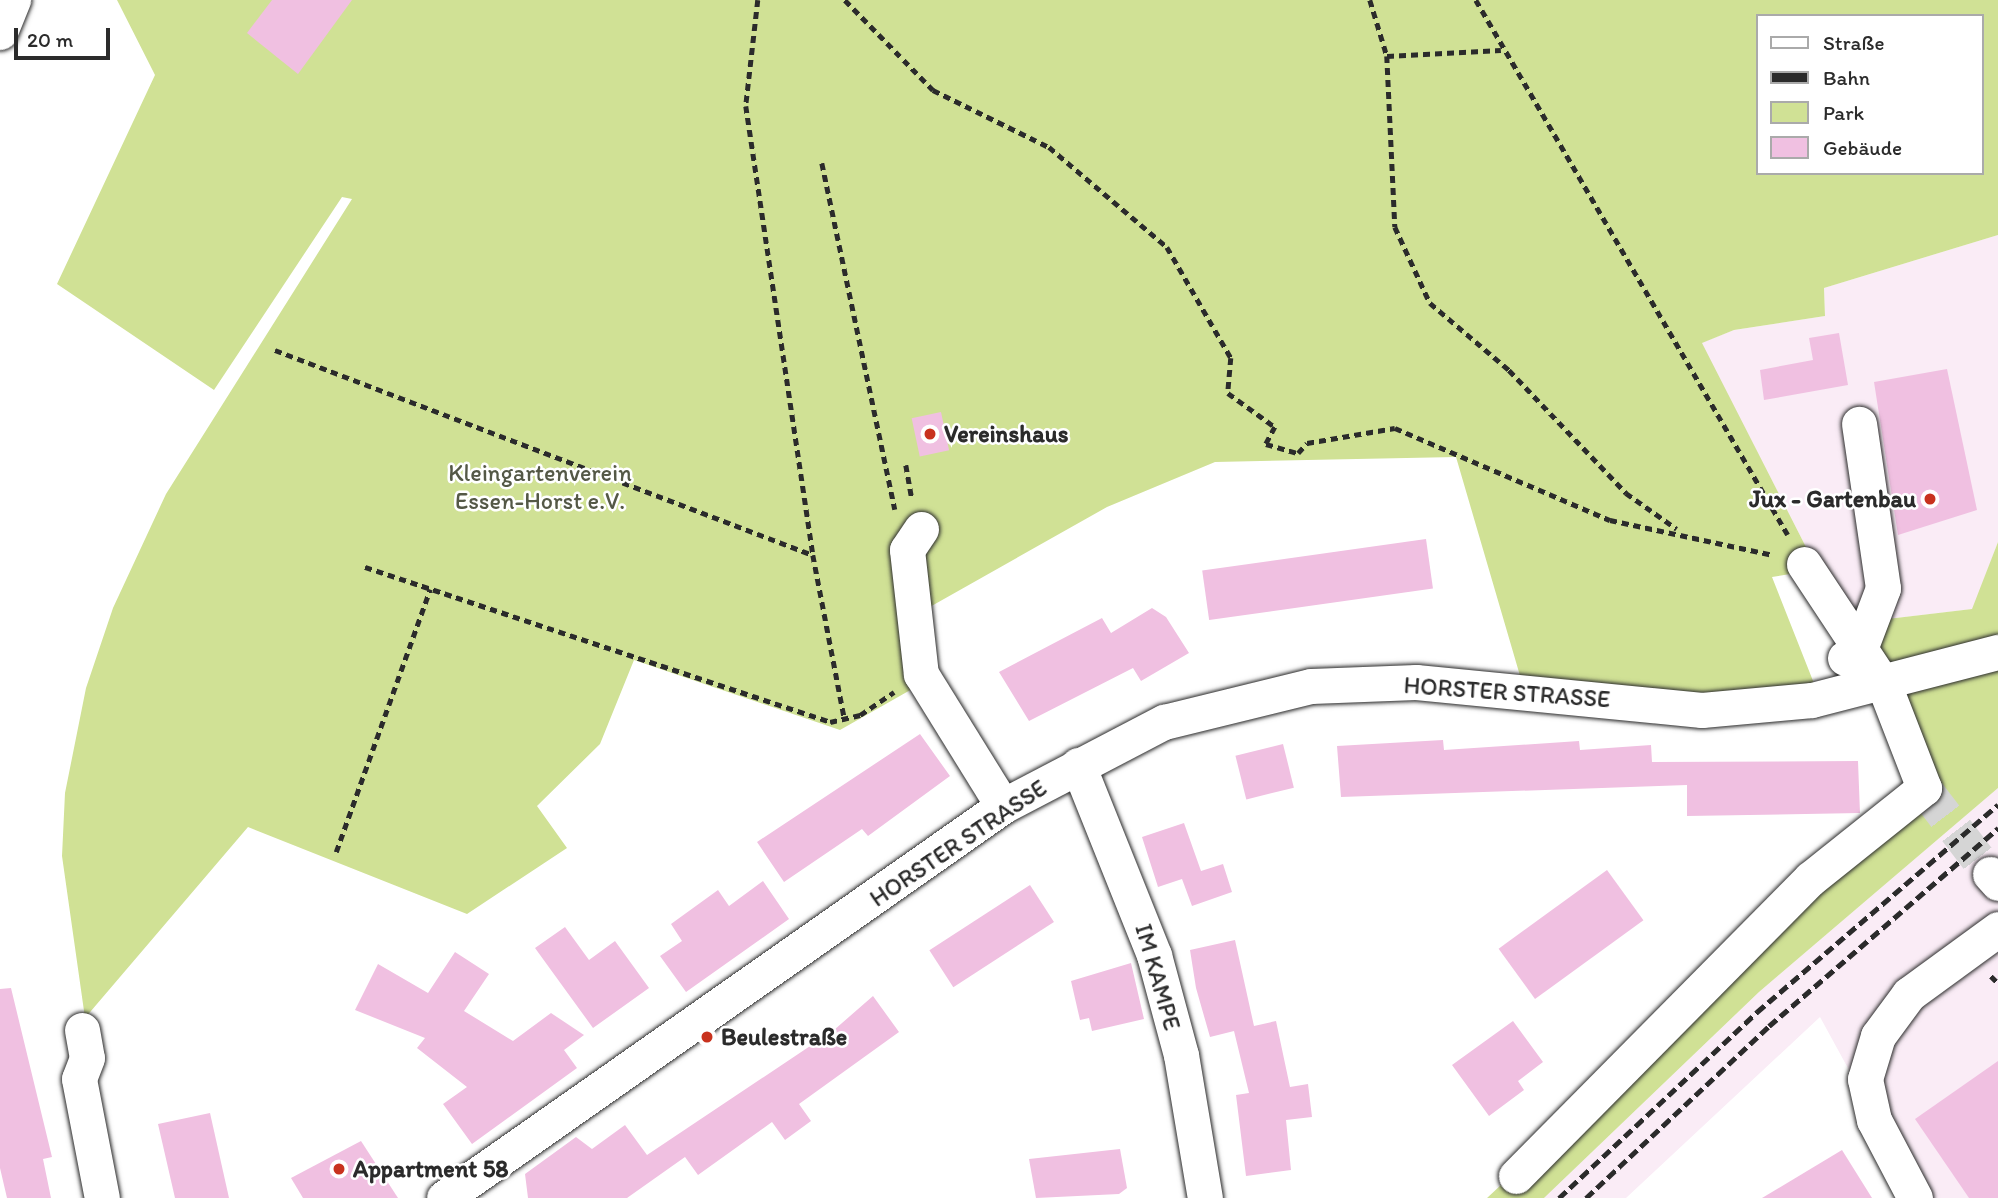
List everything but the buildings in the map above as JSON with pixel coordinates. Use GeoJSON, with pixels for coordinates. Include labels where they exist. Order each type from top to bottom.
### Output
{"type":"FeatureCollection","features":[{"type":"Feature","properties":{"kind":"street"},"geometry":{"type":"LineString","coordinates":[[0,32],[13,0]]}},
{"type":"Feature","properties":{"kind":"street"},"geometry":{"type":"LineString","coordinates":[[1850,655],[1883,588],[1858,424]]}},
{"type":"Feature","properties":{"kind":"street"},"geometry":{"type":"LineString","coordinates":[[914,539],[921,674],[1003,806]]}},
{"type":"Feature","properties":{"kind":"street"},"geometry":{"type":"LineString","coordinates":[[1516,1176],[1810,879],[1924,788],[1884,685],[1850,655],[1804,564]]}},
{"type":"Feature","properties":{"kind":"street","name":"HORSTER STRASSE"},"geometry":{"type":"LineString","coordinates":[[444,1198],[493,1186],[1003,806],[1164,722],[1311,686],[1416,682],[1702,710],[1884,685],[1998,652]]}},
{"type":"Feature","properties":{"kind":"street","name":"IM KAMPE"},"geometry":{"type":"LineString","coordinates":[[1078,765],[1154,955],[1181,1055],[1205,1198]]}},
{"type":"Feature","properties":{"kind":"street"},"geometry":{"type":"LineString","coordinates":[[1915,1198],[1874,1121],[1865,1079],[1878,1037],[1909,994],[1998,929]]}},
{"type":"Feature","properties":{"kind":"street"},"geometry":{"type":"LineString","coordinates":[[82,1030],[87,1058],[79,1079],[102,1198]]}},
{"type":"Feature","properties":{"kind":"path"},"geometry":{"type":"LineString","coordinates":[[758,0],[746,106],[813,555],[845,721]]}},
{"type":"Feature","properties":{"kind":"path"},"geometry":{"type":"LineString","coordinates":[[845,0],[933,90],[1049,147],[1167,247],[1231,358],[1228,393],[1275,427],[1266,444],[1298,453],[1307,443],[1395,428],[1610,520],[1678,530],[1804,564]]}},
{"type":"Feature","properties":{"kind":"path"},"geometry":{"type":"LineString","coordinates":[[1370,0],[1387,56],[1395,227],[1430,303],[1508,370],[1626,493],[1678,530]]}},
{"type":"Feature","properties":{"kind":"path"},"geometry":{"type":"LineString","coordinates":[[1476,0],[1501,50],[1804,564]]}},
{"type":"Feature","properties":{"kind":"path"},"geometry":{"type":"LineString","coordinates":[[1387,56],[1501,50]]}},
{"type":"Feature","properties":{"kind":"path"},"geometry":{"type":"LineString","coordinates":[[822,163],[914,539]]}},
{"type":"Feature","properties":{"kind":"path"},"geometry":{"type":"LineString","coordinates":[[275,350],[813,555]]}},
{"type":"Feature","properties":{"kind":"path"},"geometry":{"type":"LineString","coordinates":[[365,567],[830,722],[845,721],[921,674]]}},
{"type":"Feature","properties":{"kind":"path"},"geometry":{"type":"LineString","coordinates":[[336,852],[430,589]]}},
{"type":"Feature","properties":{"kind":"shaded area"},"geometry":{"type":"Polygon","coordinates":[[[1998,235],[1998,542],[1973,609],[1879,620],[1841,599],[1809,553],[1701,343],[1734,330],[1825,316],[1824,288],[1998,235]]]}},
{"type":"Feature","properties":{"kind":"shaded area"},"geometry":{"type":"Polygon","coordinates":[[[1998,788],[1998,1198],[1919,1198],[1820,1017],[1626,1198],[1544,1198],[1759,992],[1998,788]]]}},
{"type":"Feature","properties":{"kind":"green space","name":"Kleingartenverein Essen-Horst e.V."},"geometry":{"type":"Polygon","coordinates":[[[117,0],[1998,0],[1998,235],[1824,288],[1825,316],[1734,330],[1702,343],[1809,553],[1790,574],[1772,577],[1817,691],[1811,699],[1523,686],[1456,457],[1215,462],[1107,507],[928,608],[935,676],[840,730],[634,660],[600,744],[537,806],[567,848],[467,914],[248,827],[85,1018],[62,856],[65,793],[86,688],[113,608],[166,494],[352,199],[342,197],[214,390],[57,284],[155,75],[117,0]]]}},
{"type":"Feature","properties":{"kind":"green space"},"geometry":{"type":"Polygon","coordinates":[[[1998,542],[1998,788],[1759,992],[1544,1198],[1487,1198],[1926,789],[1877,690],[1879,620],[1972,609],[1998,542]]]}},
{"type":"Feature","properties":{"kind":"tunnel"},"geometry":{"type":"LineString","coordinates":[[1924,788],[1990,874]]}},
{"type":"Feature","properties":{"kind":"railway"},"geometry":{"type":"LineString","coordinates":[[1559,1198],[1757,1012],[1998,805]]}},
{"type":"Feature","properties":{"kind":"railway"},"geometry":{"type":"LineString","coordinates":[[1586,1198],[1769,1026],[1998,828]]}},
{"type":"Feature","properties":{"kind":"place","name":"Vereinshaus"},"geometry":{"type":"Point","coordinates":[930,434]}},
{"type":"Feature","properties":{"kind":"place","name":"Jux - Gartenbau"},"geometry":{"type":"Point","coordinates":[1930,499]}},
{"type":"Feature","properties":{"kind":"place","name":"Beulestraße"},"geometry":{"type":"Point","coordinates":[707,1037]}},
{"type":"Feature","properties":{"kind":"place","name":"Appartment 58"},"geometry":{"type":"Point","coordinates":[339,1169]}}]}
